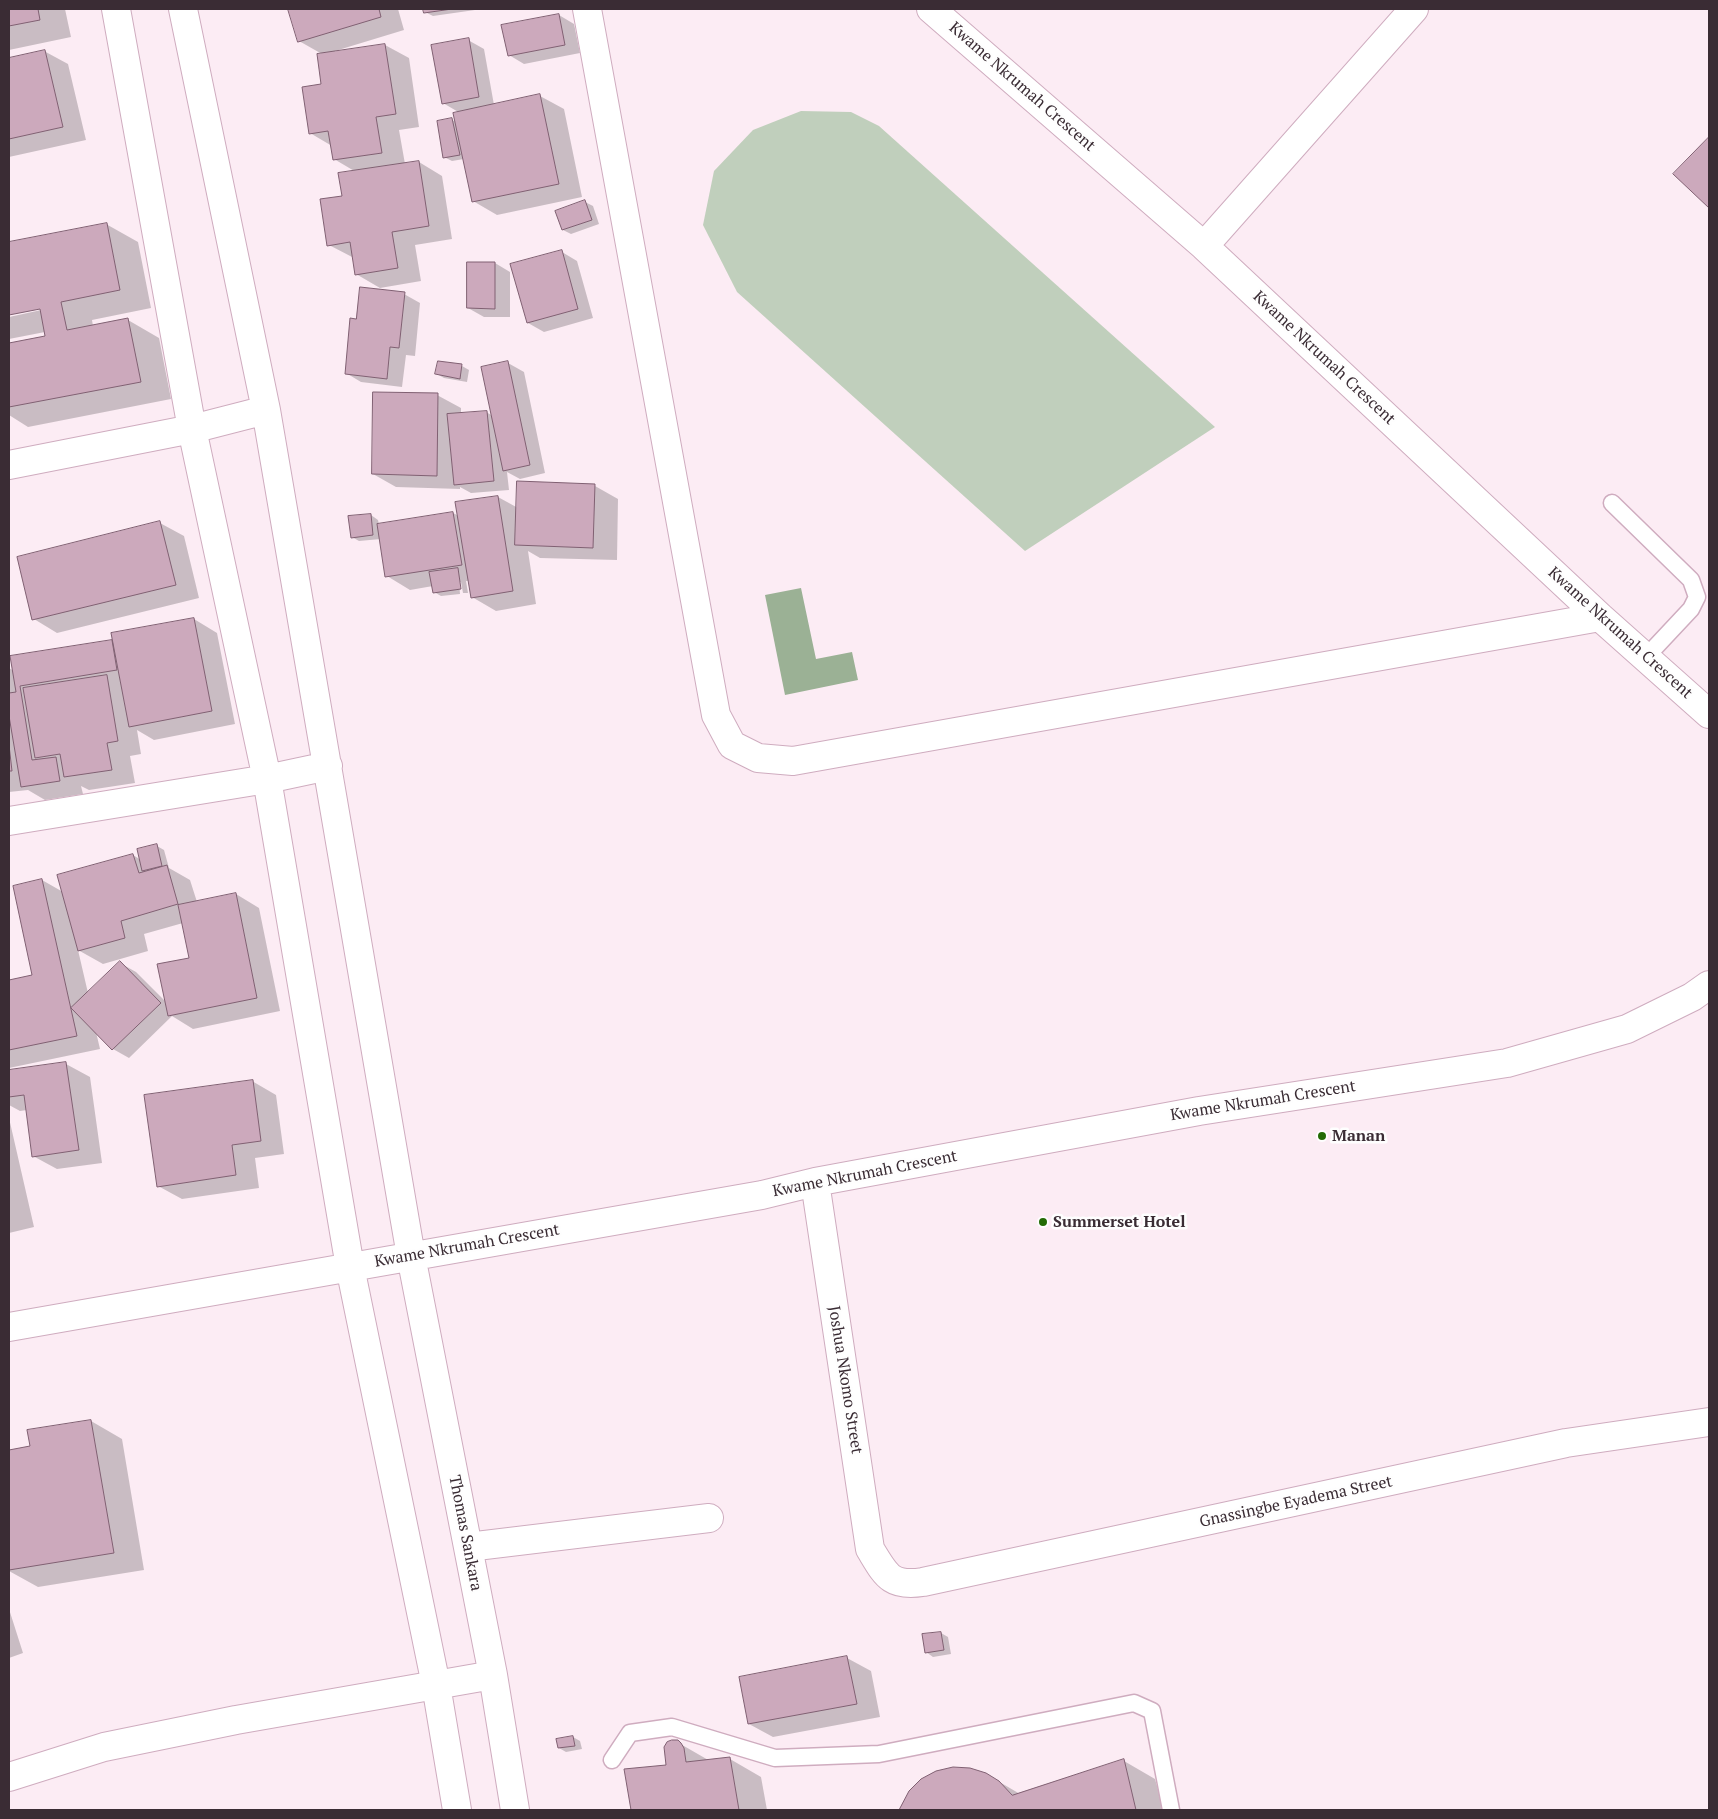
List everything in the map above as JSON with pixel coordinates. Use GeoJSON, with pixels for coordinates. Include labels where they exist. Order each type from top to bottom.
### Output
{"type":"FeatureCollection","features":[{"type":"Feature","properties":{"kind":"street"},"geometry":{"type":"LineString","coordinates":[[116,9],[192,430],[267,779],[350,1267],[436,1685],[458,1810]]}},
{"type":"Feature","properties":{"kind":"street","name":"Thomas Sankara"},"geometry":{"type":"LineString","coordinates":[[183,9],[266,410],[411,1256],[493,1675],[515,1810]]}},
{"type":"Feature","properties":{"kind":"street"},"geometry":{"type":"LineString","coordinates":[[588,9],[716,715],[732,745],[758,758],[793,761],[1600,617]]}},
{"type":"Feature","properties":{"kind":"street","name":"Kwame Nkrumah Crescent"},"geometry":{"type":"LineString","coordinates":[[932,9],[1204,246],[1600,617],[1709,714]]}},
{"type":"Feature","properties":{"kind":"street"},"geometry":{"type":"LineString","coordinates":[[1204,246],[1414,9]]}},
{"type":"Feature","properties":{"kind":"street"},"geometry":{"type":"LineString","coordinates":[[9,465],[192,430],[266,410]]}},
{"type":"Feature","properties":{"kind":"street"},"geometry":{"type":"LineString","coordinates":[[9,821],[267,779],[328,766]]}},
{"type":"Feature","properties":{"kind":"street","name":"Kwame Nkrumah Crescent"},"geometry":{"type":"LineString","coordinates":[[9,1327],[762,1195],[815,1182],[1199,1110],[1507,1062],[1627,1029],[1692,997],[1709,985]]}},
{"type":"Feature","properties":{"kind":"street","name":"Joshua Nkomo Street"},"geometry":{"type":"LineString","coordinates":[[815,1182],[870,1549],[885,1574]]}},
{"type":"Feature","properties":{"kind":"street","name":"Gnassingbe Eyadema Street"},"geometry":{"type":"LineString","coordinates":[[885,1574],[900,1582],[909,1584],[923,1582],[1566,1443],[1709,1422]]}},
{"type":"Feature","properties":{"kind":"street"},"geometry":{"type":"LineString","coordinates":[[468,1547],[709,1518]]}},
{"type":"Feature","properties":{"kind":"street"},"geometry":{"type":"LineString","coordinates":[[9,1778],[104,1747],[236,1720],[493,1675]]}},
{"type":"Feature","properties":{"kind":"lane"},"geometry":{"type":"LineString","coordinates":[[1612,503],[1691,580],[1697,597],[1691,609],[1646,657]]}},
{"type":"Feature","properties":{"kind":"lane"},"geometry":{"type":"LineString","coordinates":[[612,1760],[630,1733],[672,1727],[775,1758],[879,1754],[1134,1703],[1152,1711],[1171,1810]]}},
{"type":"Feature","properties":{"kind":"shaded area"},"geometry":{"type":"Polygon","coordinates":[[[801,111],[851,112],[879,126],[1215,427],[1025,551],[737,292],[703,225],[714,171],[753,130],[801,111]]]}},
{"type":"Feature","properties":{"kind":"shaded area"},"geometry":{"type":"Polygon","coordinates":[[[801,588],[816,659],[852,652],[858,680],[785,695],[765,595],[801,588]]]}},
{"type":"Feature","properties":{"kind":"building"},"geometry":{"type":"Polygon","coordinates":[[[9,9],[38,9],[40,20],[9,26],[9,9]]]}},
{"type":"Feature","properties":{"kind":"building"},"geometry":{"type":"Polygon","coordinates":[[[288,9],[379,9],[381,17],[298,42],[288,9]]]}},
{"type":"Feature","properties":{"kind":"building"},"geometry":{"type":"Polygon","coordinates":[[[423,9],[452,9],[424,13],[423,9]]]}},
{"type":"Feature","properties":{"kind":"building"},"geometry":{"type":"Polygon","coordinates":[[[559,14],[565,45],[508,56],[501,25],[559,14]]]}},
{"type":"Feature","properties":{"kind":"building"},"geometry":{"type":"Polygon","coordinates":[[[469,38],[479,97],[442,104],[431,45],[469,38]]]}},
{"type":"Feature","properties":{"kind":"building"},"geometry":{"type":"Polygon","coordinates":[[[385,44],[396,114],[376,117],[382,153],[333,160],[328,131],[309,134],[302,87],[321,84],[317,54],[385,44]]]}},
{"type":"Feature","properties":{"kind":"building"},"geometry":{"type":"Polygon","coordinates":[[[45,50],[63,127],[9,139],[9,58],[45,50]]]}},
{"type":"Feature","properties":{"kind":"building"},"geometry":{"type":"Polygon","coordinates":[[[540,94],[559,184],[472,202],[453,113],[540,94]]]}},
{"type":"Feature","properties":{"kind":"building"},"geometry":{"type":"Polygon","coordinates":[[[452,118],[460,155],[443,158],[437,121],[452,118]]]}},
{"type":"Feature","properties":{"kind":"building"},"geometry":{"type":"Polygon","coordinates":[[[1709,137],[1709,208],[1673,174],[1709,137]]]}},
{"type":"Feature","properties":{"kind":"building"},"geometry":{"type":"Polygon","coordinates":[[[419,161],[429,226],[392,232],[398,268],[355,275],[350,242],[327,246],[320,199],[342,196],[338,173],[419,161]]]}},
{"type":"Feature","properties":{"kind":"building"},"geometry":{"type":"Polygon","coordinates":[[[585,200],[592,220],[562,230],[555,211],[585,200]]]}},
{"type":"Feature","properties":{"kind":"building"},"geometry":{"type":"Polygon","coordinates":[[[107,223],[120,290],[61,302],[67,330],[128,318],[141,382],[9,407],[9,343],[45,336],[40,309],[9,315],[9,242],[107,223]]]}},
{"type":"Feature","properties":{"kind":"building"},"geometry":{"type":"Polygon","coordinates":[[[562,250],[578,309],[527,323],[510,264],[562,250]]]}},
{"type":"Feature","properties":{"kind":"building"},"geometry":{"type":"Polygon","coordinates":[[[467,262],[495,262],[495,309],[467,308],[467,262]]]}},
{"type":"Feature","properties":{"kind":"building"},"geometry":{"type":"Polygon","coordinates":[[[360,287],[405,292],[399,348],[390,347],[387,379],[345,374],[350,318],[356,319],[360,287]]]}},
{"type":"Feature","properties":{"kind":"building"},"geometry":{"type":"Polygon","coordinates":[[[438,361],[462,364],[460,379],[435,374],[438,361]]]}},
{"type":"Feature","properties":{"kind":"building"},"geometry":{"type":"Polygon","coordinates":[[[508,361],[530,465],[503,471],[481,367],[508,361]]]}},
{"type":"Feature","properties":{"kind":"building"},"geometry":{"type":"Polygon","coordinates":[[[373,392],[438,393],[437,476],[372,474],[373,392]]]}},
{"type":"Feature","properties":{"kind":"building"},"geometry":{"type":"Polygon","coordinates":[[[487,411],[494,481],[454,485],[447,414],[487,411]]]}},
{"type":"Feature","properties":{"kind":"building"},"geometry":{"type":"Polygon","coordinates":[[[517,481],[595,484],[593,548],[515,545],[517,481]]]}},
{"type":"Feature","properties":{"kind":"building"},"geometry":{"type":"Polygon","coordinates":[[[498,496],[513,591],[471,598],[455,502],[498,496]]]}},
{"type":"Feature","properties":{"kind":"building"},"geometry":{"type":"Polygon","coordinates":[[[453,512],[462,565],[385,577],[377,524],[453,512]]]}},
{"type":"Feature","properties":{"kind":"building"},"geometry":{"type":"Polygon","coordinates":[[[371,514],[373,535],[351,538],[348,516],[371,514]]]}},
{"type":"Feature","properties":{"kind":"building"},"geometry":{"type":"Polygon","coordinates":[[[160,521],[176,585],[32,620],[17,557],[160,521]]]}},
{"type":"Feature","properties":{"kind":"building"},"geometry":{"type":"Polygon","coordinates":[[[458,568],[461,589],[433,593],[429,572],[458,568]]]}},
{"type":"Feature","properties":{"kind":"building"},"geometry":{"type":"Polygon","coordinates":[[[194,618],[212,711],[129,727],[111,633],[194,618]]]}},
{"type":"Feature","properties":{"kind":"building"},"geometry":{"type":"Polygon","coordinates":[[[112,640],[117,670],[20,686],[32,760],[56,757],[60,781],[21,787],[9,716],[9,693],[16,692],[10,656],[112,640]]]}},
{"type":"Feature","properties":{"kind":"building"},"geometry":{"type":"Polygon","coordinates":[[[107,675],[118,741],[107,743],[112,770],[64,777],[60,754],[35,758],[23,688],[107,675]]]}},
{"type":"Feature","properties":{"kind":"building"},"geometry":{"type":"Polygon","coordinates":[[[9,745],[12,771],[9,771],[9,745]]]}},
{"type":"Feature","properties":{"kind":"building"},"geometry":{"type":"Polygon","coordinates":[[[157,844],[162,866],[142,871],[137,849],[157,844]]]}},
{"type":"Feature","properties":{"kind":"building"},"geometry":{"type":"Polygon","coordinates":[[[133,854],[139,873],[167,865],[178,904],[121,921],[125,938],[78,951],[57,875],[133,854]]]}},
{"type":"Feature","properties":{"kind":"building"},"geometry":{"type":"Polygon","coordinates":[[[42,879],[77,1036],[9,1050],[9,980],[32,975],[13,886],[42,879]]]}},
{"type":"Feature","properties":{"kind":"building"},"geometry":{"type":"Polygon","coordinates":[[[236,893],[257,998],[168,1016],[157,964],[189,958],[178,905],[236,893]]]}},
{"type":"Feature","properties":{"kind":"building"},"geometry":{"type":"Polygon","coordinates":[[[120,961],[161,1003],[112,1050],[71,1008],[120,961]]]}},
{"type":"Feature","properties":{"kind":"building"},"geometry":{"type":"Polygon","coordinates":[[[66,1062],[79,1150],[32,1157],[24,1095],[9,1097],[9,1070],[66,1062]]]}},
{"type":"Feature","properties":{"kind":"building"},"geometry":{"type":"Polygon","coordinates":[[[253,1080],[261,1141],[232,1145],[236,1175],[157,1187],[144,1095],[253,1080]]]}},
{"type":"Feature","properties":{"kind":"building"},"geometry":{"type":"Polygon","coordinates":[[[91,1420],[114,1553],[9,1570],[9,1450],[30,1446],[27,1430],[91,1420]]]}},
{"type":"Feature","properties":{"kind":"building"},"geometry":{"type":"Polygon","coordinates":[[[941,1632],[944,1650],[925,1653],[922,1634],[941,1632]]]}},
{"type":"Feature","properties":{"kind":"building"},"geometry":{"type":"Polygon","coordinates":[[[847,1656],[857,1704],[748,1724],[739,1677],[847,1656]]]}},
{"type":"Feature","properties":{"kind":"building"},"geometry":{"type":"Polygon","coordinates":[[[573,1736],[575,1746],[558,1748],[556,1739],[573,1736]]]}},
{"type":"Feature","properties":{"kind":"building"},"geometry":{"type":"Polygon","coordinates":[[[678,1740],[681,1743],[684,1748],[686,1762],[730,1757],[739,1810],[631,1810],[624,1769],[666,1765],[664,1747],[667,1742],[678,1740]]]}},
{"type":"Feature","properties":{"kind":"building"},"geometry":{"type":"Polygon","coordinates":[[[1124,1759],[1136,1810],[899,1810],[909,1791],[921,1779],[936,1771],[953,1767],[970,1768],[986,1773],[999,1781],[1012,1795],[1124,1759]]]}},
{"type":"Feature","properties":{"kind":"place","name":"Manan"},"geometry":{"type":"Point","coordinates":[1322,1136]}},
{"type":"Feature","properties":{"kind":"place","name":"Summerset Hotel"},"geometry":{"type":"Point","coordinates":[1043,1222]}}]}
